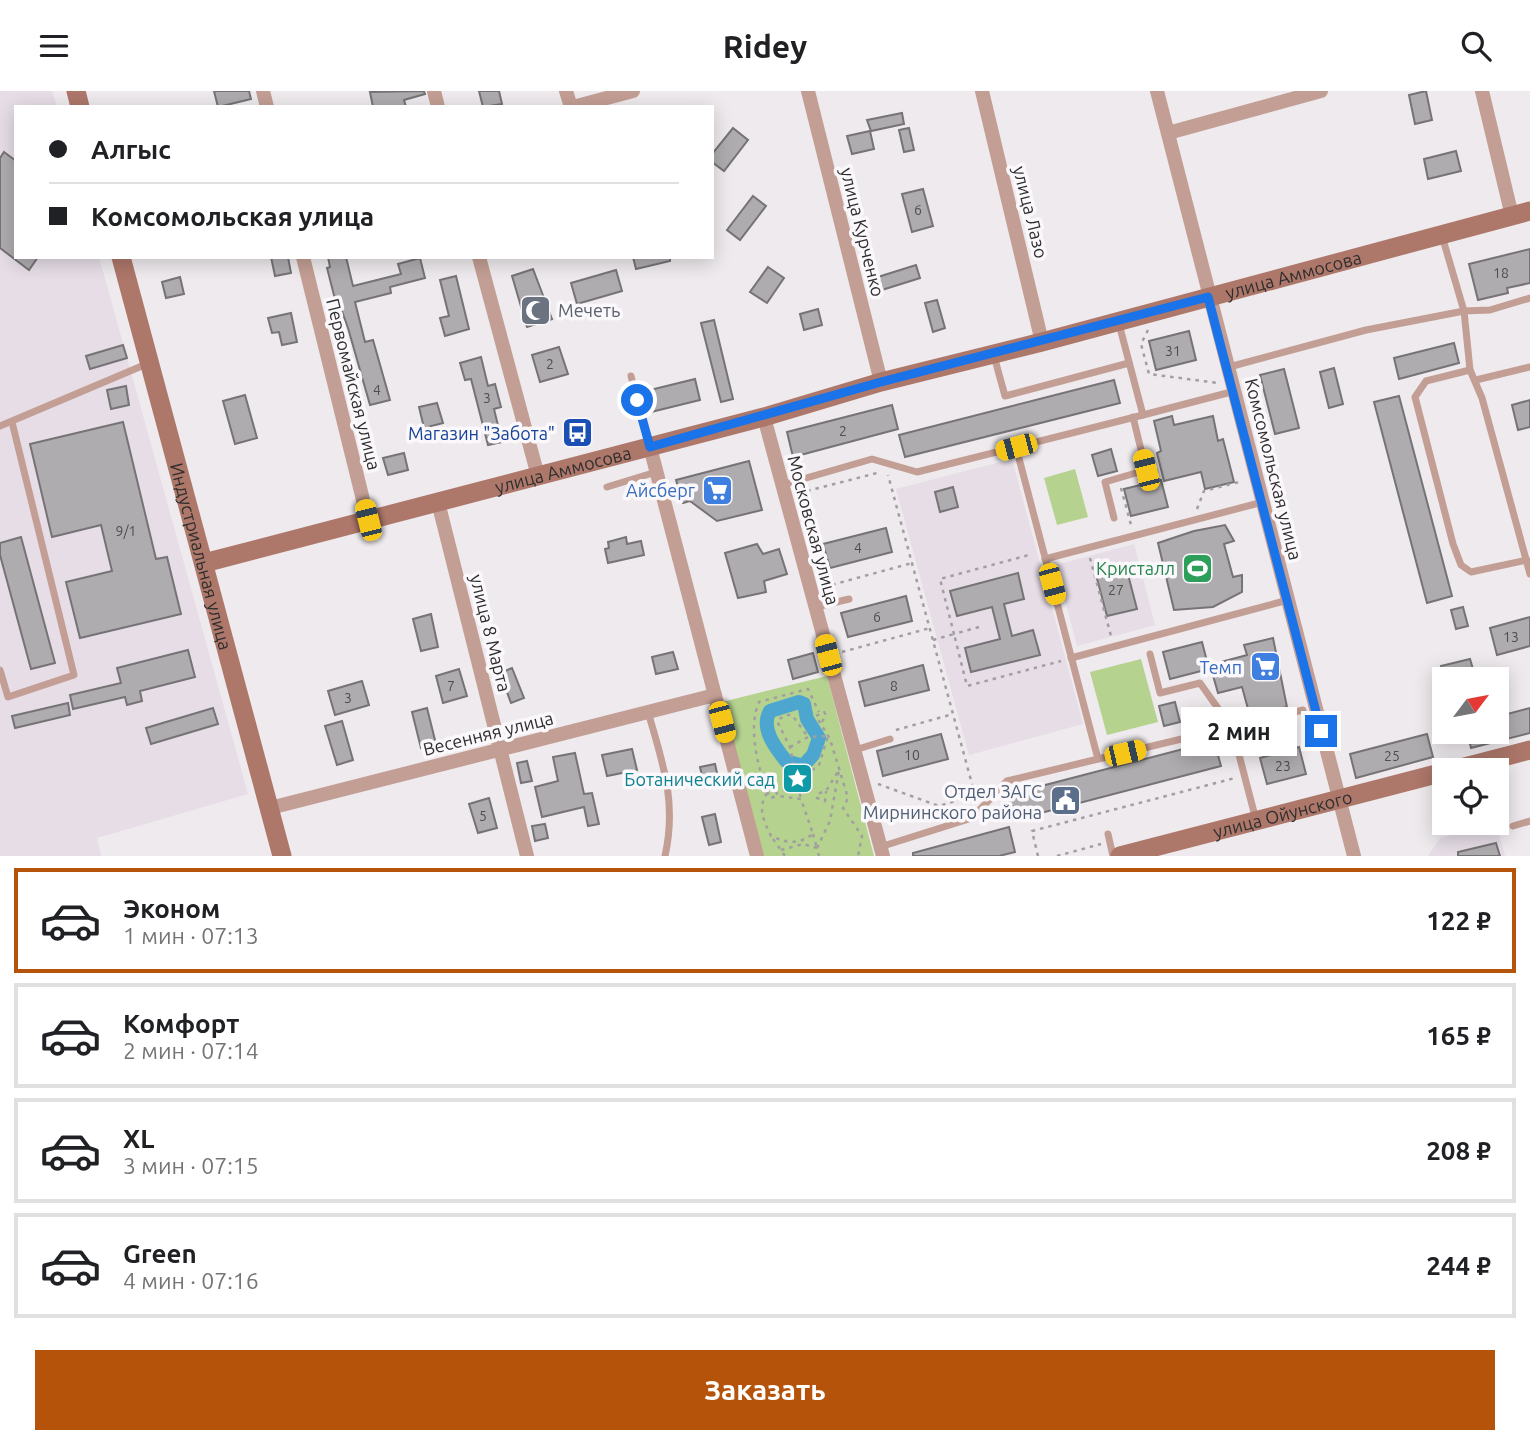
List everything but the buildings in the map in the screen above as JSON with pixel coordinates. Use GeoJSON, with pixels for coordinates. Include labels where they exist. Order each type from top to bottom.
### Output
{"type":"FeatureCollection","features":[{"type":"Feature","properties":{"kind":"main road","name":"улица Аммосова"},"geometry":{"type":"LineString","coordinates":[[204,563],[764,417],[881,382],[1042,342],[1120,327],[1208,297],[1521,214]]}},
{"type":"Feature","properties":{"kind":"main road","name":"Индустриальная улица"},"geometry":{"type":"LineString","coordinates":[[122,259],[282,856]]}},
{"type":"Feature","properties":{"kind":"main road"},"geometry":{"type":"LineString","coordinates":[[1499,758],[1530,750]]}},
{"type":"Feature","properties":{"kind":"main road","name":"улица Ойунского"},"geometry":{"type":"LineString","coordinates":[[1112,844],[1256,822],[1432,775]]}},
{"type":"Feature","properties":{"kind":"street"},"geometry":{"type":"LineString","coordinates":[[580,105],[634,91]]}},
{"type":"Feature","properties":{"kind":"street","name":"улица Курченко"},"geometry":{"type":"LineString","coordinates":[[808,91],[881,382]]}},
{"type":"Feature","properties":{"kind":"street","name":"улица Лазо"},"geometry":{"type":"LineString","coordinates":[[982,91],[1042,342]]}},
{"type":"Feature","properties":{"kind":"street","name":"Комсомольская улица"},"geometry":{"type":"LineString","coordinates":[[1157,91],[1208,297],[1222,369],[1235,391],[1256,504],[1288,600],[1354,856]]}},
{"type":"Feature","properties":{"kind":"street"},"geometry":{"type":"LineString","coordinates":[[1168,134],[1321,91]]}},
{"type":"Feature","properties":{"kind":"street"},"geometry":{"type":"LineString","coordinates":[[1482,91],[1521,214]]}},
{"type":"Feature","properties":{"kind":"street","name":"Первомайская улица"},"geometry":{"type":"LineString","coordinates":[[303,259],[368,520]]}},
{"type":"Feature","properties":{"kind":"street"},"geometry":{"type":"LineString","coordinates":[[481,259],[538,476]]}},
{"type":"Feature","properties":{"kind":"street","name":"Московская улица"},"geometry":{"type":"LineString","coordinates":[[764,417],[788,483],[822,606],[854,750],[881,851]]}},
{"type":"Feature","properties":{"kind":"street"},"geometry":{"type":"LineString","coordinates":[[650,447],[757,856]]}},
{"type":"Feature","properties":{"kind":"street","name":"улица 8 Марта"},"geometry":{"type":"LineString","coordinates":[[438,502],[527,856]]}},
{"type":"Feature","properties":{"kind":"street","name":"Весенняя улица"},"geometry":{"type":"LineString","coordinates":[[270,808],[715,695]]}},
{"type":"Feature","properties":{"kind":"lane"},"geometry":{"type":"LineString","coordinates":[[1442,235],[1464,311],[1470,370],[1476,380],[1530,573]]}},
{"type":"Feature","properties":{"kind":"lane"},"geometry":{"type":"LineString","coordinates":[[1222,369],[1366,330],[1464,311],[1490,310],[1530,298]]}},
{"type":"Feature","properties":{"kind":"lane"},"geometry":{"type":"LineString","coordinates":[[1120,327],[1143,415]]}},
{"type":"Feature","properties":{"kind":"lane"},"geometry":{"type":"LineString","coordinates":[[993,354],[1005,396],[1129,363]]}},
{"type":"Feature","properties":{"kind":"lane"},"geometry":{"type":"LineString","coordinates":[[0,426],[150,363]]}},
{"type":"Feature","properties":{"kind":"lane"},"geometry":{"type":"LineString","coordinates":[[1476,380],[1530,367]]}},
{"type":"Feature","properties":{"kind":"lane"},"geometry":{"type":"LineString","coordinates":[[1470,370],[1426,381],[1420,385],[1415,397],[1453,544],[1461,565],[1472,572],[1527,560]]}},
{"type":"Feature","properties":{"kind":"lane"},"geometry":{"type":"LineString","coordinates":[[631,376],[650,447]]}},
{"type":"Feature","properties":{"kind":"lane"},"geometry":{"type":"LineString","coordinates":[[788,483],[872,459],[917,472],[1235,391]]}},
{"type":"Feature","properties":{"kind":"lane"},"geometry":{"type":"LineString","coordinates":[[1114,518],[1105,482],[1146,470],[1133,418]]}},
{"type":"Feature","properties":{"kind":"lane"},"geometry":{"type":"LineString","coordinates":[[0,670],[4,698],[74,675],[12,422]]}},
{"type":"Feature","properties":{"kind":"lane"},"geometry":{"type":"LineString","coordinates":[[1016,447],[1069,658],[1098,759]]}},
{"type":"Feature","properties":{"kind":"lane"},"geometry":{"type":"LineString","coordinates":[[607,487],[656,472]]}},
{"type":"Feature","properties":{"kind":"lane"},"geometry":{"type":"LineString","coordinates":[[1045,559],[1256,504]]}},
{"type":"Feature","properties":{"kind":"lane"},"geometry":{"type":"LineString","coordinates":[[822,606],[849,599]]}},
{"type":"Feature","properties":{"kind":"lane"},"geometry":{"type":"LineString","coordinates":[[1069,658],[1288,600]]}},
{"type":"Feature","properties":{"kind":"lane"},"geometry":{"type":"LineString","coordinates":[[1150,654],[1160,693],[1200,683],[1232,728],[1256,822]]}},
{"type":"Feature","properties":{"kind":"lane"},"geometry":{"type":"LineString","coordinates":[[881,851],[972,818],[1007,781],[1303,710]]}},
{"type":"Feature","properties":{"kind":"lane"},"geometry":{"type":"LineString","coordinates":[[649,712],[671,794],[672,826],[665,856]]}},
{"type":"Feature","properties":{"kind":"lane"},"geometry":{"type":"LineString","coordinates":[[854,750],[890,736]]}},
{"type":"Feature","properties":{"kind":"lane"},"geometry":{"type":"LineString","coordinates":[[1513,826],[1530,821]]}},
{"type":"Feature","properties":{"kind":"lane"},"geometry":{"type":"LineString","coordinates":[[1112,844],[1113,856]]}},
{"type":"Feature","properties":{"kind":"path"},"geometry":{"type":"LineString","coordinates":[[1120,327],[1150,326],[1141,344],[1150,374],[1218,383],[1222,369]]}},
{"type":"Feature","properties":{"kind":"path"},"geometry":{"type":"LineString","coordinates":[[1146,480],[1158,476],[1155,465]]}},
{"type":"Feature","properties":{"kind":"path"},"geometry":{"type":"LineString","coordinates":[[788,483],[797,493],[887,471],[975,795],[885,819],[882,807]]}},
{"type":"Feature","properties":{"kind":"path"},"geometry":{"type":"LineString","coordinates":[[1194,516],[1204,491],[1243,481],[1256,504]]}},
{"type":"Feature","properties":{"kind":"path"},"geometry":{"type":"LineString","coordinates":[[1121,486],[1133,531]]}},
{"type":"Feature","properties":{"kind":"path"},"geometry":{"type":"LineString","coordinates":[[1087,548],[1114,647]]}},
{"type":"Feature","properties":{"kind":"path"},"geometry":{"type":"LineString","coordinates":[[1029,555],[940,579],[967,686],[1069,658]]}},
{"type":"Feature","properties":{"kind":"path"},"geometry":{"type":"LineString","coordinates":[[822,606],[823,587],[912,563]]}},
{"type":"Feature","properties":{"kind":"path"},"geometry":{"type":"LineString","coordinates":[[933,640],[979,627]]}},
{"type":"Feature","properties":{"kind":"path"},"geometry":{"type":"LineString","coordinates":[[840,653],[930,628]]}},
{"type":"Feature","properties":{"kind":"path"},"geometry":{"type":"LineString","coordinates":[[801,799],[778,796],[770,798],[763,778],[753,714],[759,702],[808,689],[820,712],[826,716],[822,722]]}},
{"type":"Feature","properties":{"kind":"path"},"geometry":{"type":"LineString","coordinates":[[820,712],[817,716],[822,722],[848,797],[843,808],[862,837],[858,856]]}},
{"type":"Feature","properties":{"kind":"path"},"geometry":{"type":"LineString","coordinates":[[890,736],[953,714]]}},
{"type":"Feature","properties":{"kind":"path"},"geometry":{"type":"LineString","coordinates":[[808,737],[800,722],[792,715],[785,715],[777,720],[790,747],[801,799],[819,856]]}},
{"type":"Feature","properties":{"kind":"path"},"geometry":{"type":"LineString","coordinates":[[790,747],[808,737],[827,736]]}},
{"type":"Feature","properties":{"kind":"path"},"geometry":{"type":"LineString","coordinates":[[797,782],[819,765],[827,736]]}},
{"type":"Feature","properties":{"kind":"path"},"geometry":{"type":"LineString","coordinates":[[825,791],[839,770]]}},
{"type":"Feature","properties":{"kind":"path"},"geometry":{"type":"LineString","coordinates":[[817,848],[830,821],[839,770]]}},
{"type":"Feature","properties":{"kind":"path"},"geometry":{"type":"LineString","coordinates":[[1038,856],[1032,831],[1237,778],[1239,788]]}},
{"type":"Feature","properties":{"kind":"path"},"geometry":{"type":"LineString","coordinates":[[878,795],[875,783],[939,806]]}},
{"type":"Feature","properties":{"kind":"path"},"geometry":{"type":"LineString","coordinates":[[768,790],[775,789],[778,796]]}},
{"type":"Feature","properties":{"kind":"path"},"geometry":{"type":"LineString","coordinates":[[768,790],[762,802],[762,817],[785,856]]}},
{"type":"Feature","properties":{"kind":"path"},"geometry":{"type":"LineString","coordinates":[[771,836],[790,843],[813,834]]}},
{"type":"Feature","properties":{"kind":"path"},"geometry":{"type":"LineString","coordinates":[[781,850],[803,844],[817,848]]}},
{"type":"Feature","properties":{"kind":"path"},"geometry":{"type":"LineString","coordinates":[[1057,856],[1112,844]]}},
{"type":"Feature","properties":{"kind":"shaded area"},"geometry":{"type":"Polygon","coordinates":[[[0,91],[52,91],[56,105],[14,105],[14,259],[100,259],[248,794],[97,838],[101,856],[0,856],[0,91]]]}},
{"type":"Feature","properties":{"kind":"shaded area"},"geometry":{"type":"Polygon","coordinates":[[[1012,459],[1083,724],[969,755],[896,489],[1012,459]]]}},
{"type":"Feature","properties":{"kind":"shaded area"},"geometry":{"type":"Polygon","coordinates":[[[1134,544],[1155,625],[1077,646],[1056,565],[1134,544]]]}},
{"type":"Feature","properties":{"kind":"shaded area"},"geometry":{"type":"Polygon","coordinates":[[[1451,835],[1499,835],[1505,856],[1428,856],[1440,838],[1451,835]]]}},
{"type":"Feature","properties":{"kind":"green space"},"geometry":{"type":"Polygon","coordinates":[[[1075,469],[1088,517],[1057,525],[1044,478],[1075,469]]]}},
{"type":"Feature","properties":{"kind":"green space"},"geometry":{"type":"Polygon","coordinates":[[[1141,659],[1158,722],[1107,735],[1090,672],[1141,659]]]}},
{"type":"Feature","properties":{"kind":"green space","name":"Ботанический сад"},"geometry":{"type":"Polygon","coordinates":[[[827,676],[874,856],[761,856],[722,702],[827,676]]]}},
{"type":"Feature","properties":{"kind":"waterway"},"geometry":{"type":"LineString","coordinates":[[799,702],[804,704],[807,719],[819,738],[813,755],[803,766],[786,761],[770,737],[767,724],[770,711],[799,702]]}},
{"type":"Feature","properties":{"kind":"place","name":"Мечеть"},"geometry":{"type":"Point","coordinates":[535,310]}},
{"type":"Feature","properties":{"kind":"place","name":"Магазин \"Забота\""},"geometry":{"type":"Point","coordinates":[578,433]}},
{"type":"Feature","properties":{"kind":"place","name":"Айсберг"},"geometry":{"type":"Point","coordinates":[718,490]}},
{"type":"Feature","properties":{"kind":"place","name":"Кристалл"},"geometry":{"type":"Point","coordinates":[1198,568]}},
{"type":"Feature","properties":{"kind":"place","name":"Темп"},"geometry":{"type":"Point","coordinates":[1265,667]}},
{"type":"Feature","properties":{"kind":"place","name":"Ботанический сад"},"geometry":{"type":"Point","coordinates":[798,779]}},
{"type":"Feature","properties":{"kind":"place","name":"Отдел ЗАГС Мирнинского района"},"geometry":{"type":"Point","coordinates":[1065,801]}},
{"type":"Feature","properties":{"kind":"route"},"geometry":{"type":"LineString","coordinates":[[637,400],[650,447],[881,382],[1208,297],[1229,367],[1321,731]]}}]}
